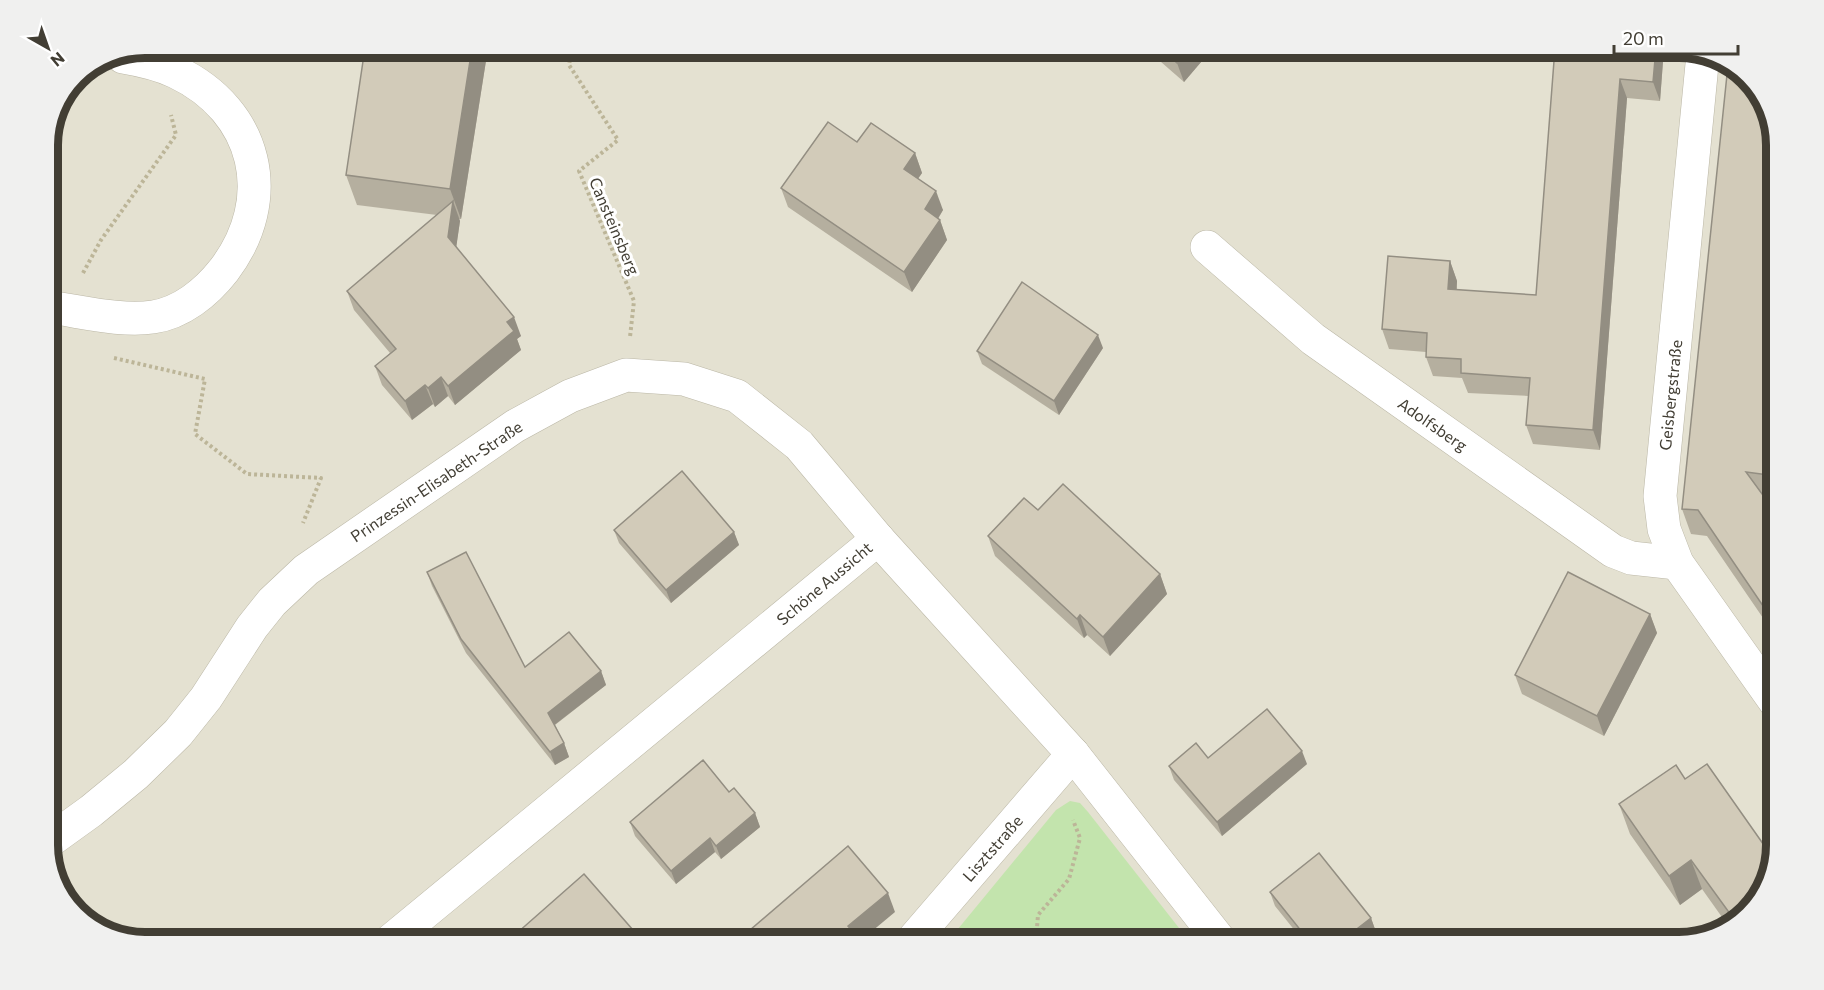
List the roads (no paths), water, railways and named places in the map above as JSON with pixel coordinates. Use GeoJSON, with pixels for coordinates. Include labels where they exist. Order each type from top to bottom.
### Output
{"type":"FeatureCollection","features":[{"type":"Feature","properties":{"kind":"street"},"geometry":{"type":"LineString","coordinates":[[59,308],[127,318],[153,317],[174,311],[195,299],[215,281],[235,256],[252,214],[255,191],[254,168],[238,127],[226,110],[194,82],[176,72],[134,59]]}},
{"type":"Feature","properties":{"kind":"street","name":"Geisbergstraße"},"geometry":{"type":"LineString","coordinates":[[1702,62],[1660,496],[1664,530],[1677,563],[1766,689]]}},
{"type":"Feature","properties":{"kind":"street","name":"Adolfsberg"},"geometry":{"type":"LineString","coordinates":[[1207,247],[1313,339],[1613,551],[1631,558],[1677,563]]}},
{"type":"Feature","properties":{"kind":"street","name":"Prinzessin-Elisabeth-Straße"},"geometry":{"type":"LineString","coordinates":[[59,834],[136,774],[178,732],[206,698],[272,602],[306,570],[515,426],[570,396],[626,375],[684,378],[736,396],[798,445],[878,539]]}},
{"type":"Feature","properties":{"kind":"street","name":"Schöne Aussicht"},"geometry":{"type":"LineString","coordinates":[[401,932],[878,539],[1065,764],[1212,932]]}},
{"type":"Feature","properties":{"kind":"street","name":"Lisztstraße"},"geometry":{"type":"LineString","coordinates":[[920,932],[1065,764]]}}]}
